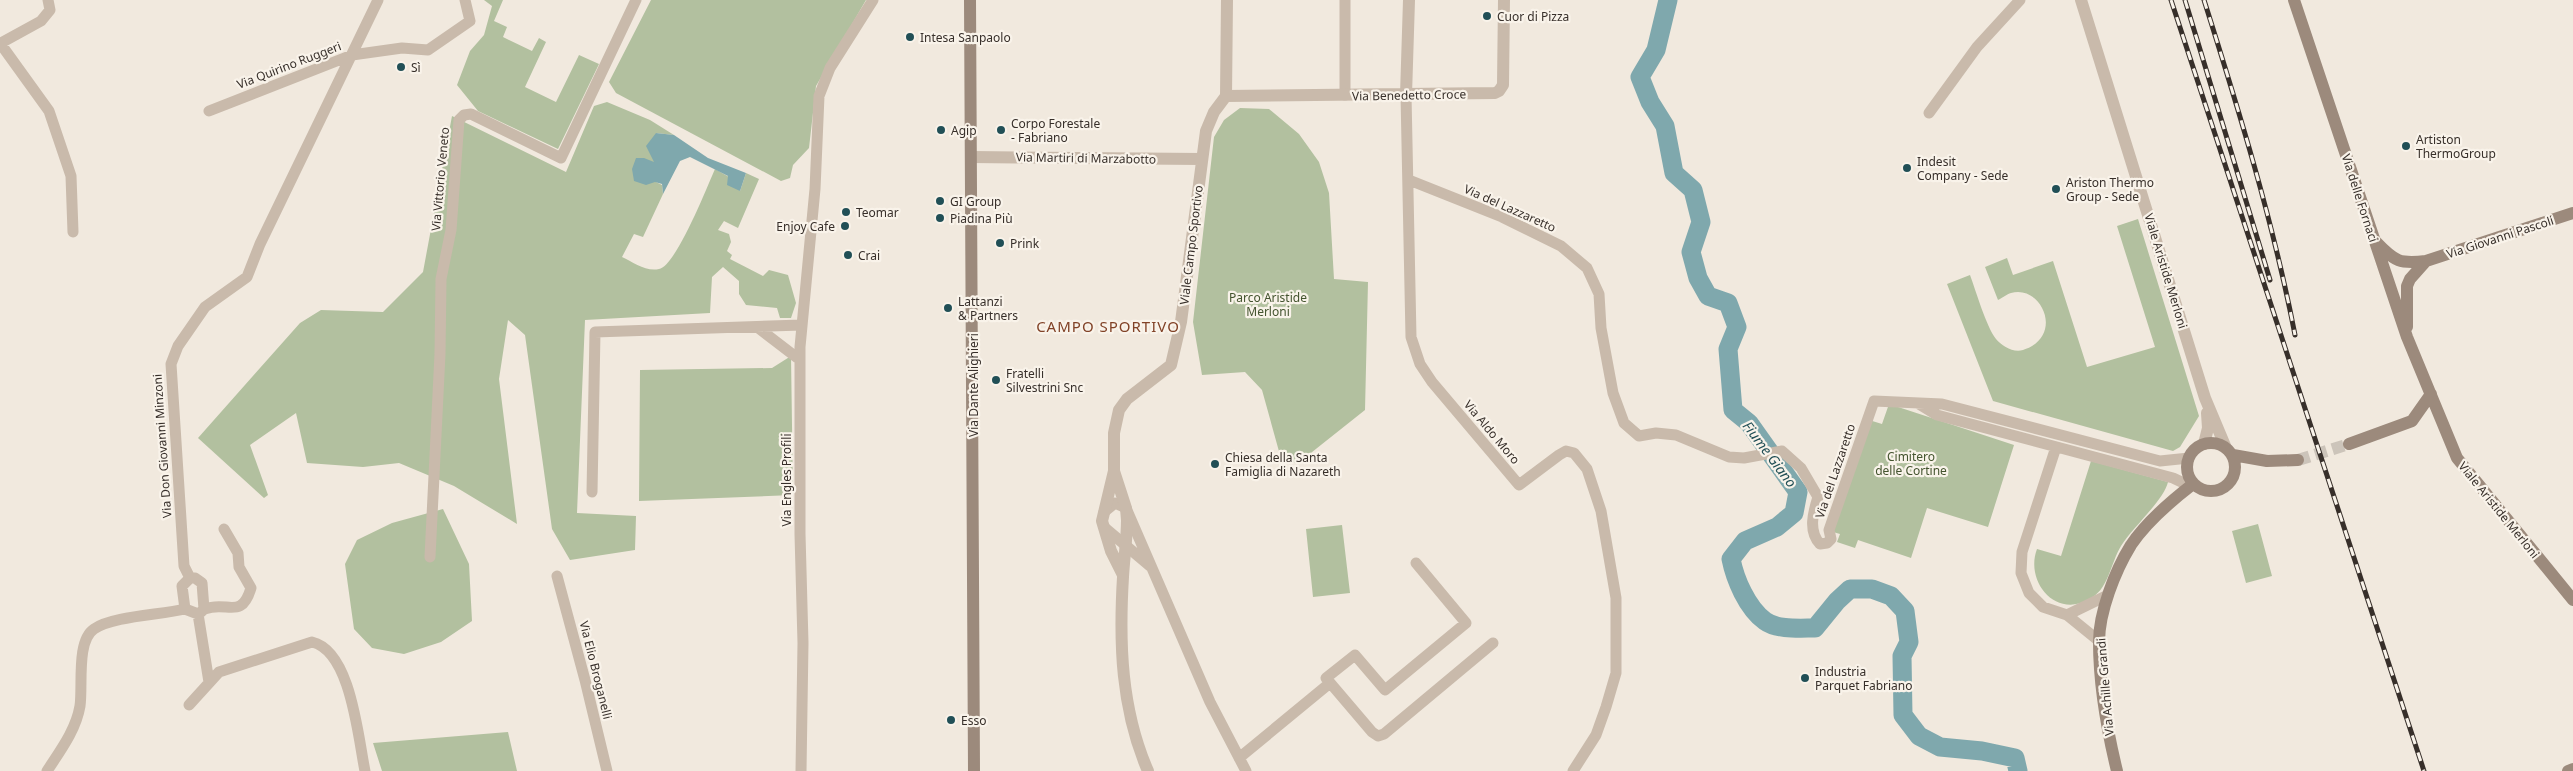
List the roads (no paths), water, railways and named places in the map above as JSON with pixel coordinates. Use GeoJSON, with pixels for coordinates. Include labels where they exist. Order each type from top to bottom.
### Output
{"type":"FeatureCollection","features":[{"type":"Feature","properties":{"kind":"main road","name":"Via Dante Alighieri"},"geometry":{"type":"LineString","coordinates":[[968,0],[971,157],[974,771]]}},
{"type":"Feature","properties":{"kind":"main road","name":"Via delle Fornaci"},"geometry":{"type":"LineString","coordinates":[[2294,0],[2407,337],[2431,394]]}},
{"type":"Feature","properties":{"kind":"main road","name":"Via Giovanni Pascoli"},"geometry":{"type":"LineString","coordinates":[[2373,239],[2397,261],[2407,263],[2426,261],[2573,213]]}},
{"type":"Feature","properties":{"kind":"main road"},"geometry":{"type":"LineString","coordinates":[[2407,337],[2408,286],[2410,278],[2426,261]]}},
{"type":"Feature","properties":{"kind":"main road"},"geometry":{"type":"LineString","coordinates":[[2349,444],[2412,421],[2431,394]]}},
{"type":"Feature","properties":{"kind":"main road","name":"Viale Aristide Merloni"},"geometry":{"type":"LineString","coordinates":[[2431,394],[2457,458],[2573,600]]}},
{"type":"Feature","properties":{"kind":"main road"},"geometry":{"type":"LineString","coordinates":[[2192,485],[2188,472],[2189,458],[2196,448],[2204,444],[2218,444],[2229,452],[2267,461],[2298,460]]}},
{"type":"Feature","properties":{"kind":"main road","name":"Viale Aristide Merloni"},"geometry":{"type":"LineString","coordinates":[[2192,485],[2205,491],[2217,491],[2224,488],[2234,477],[2236,470],[2229,452]]}},
{"type":"Feature","properties":{"kind":"main road","name":"Via Achille Grandi"},"geometry":{"type":"LineString","coordinates":[[2117,771],[2109,739],[2099,641],[2108,595],[2131,546],[2141,532],[2192,485]]}},
{"type":"Feature","properties":{"kind":"main road"},"geometry":{"type":"LineString","coordinates":[[2568,771],[2573,769]]}},
{"type":"Feature","properties":{"kind":"street"},"geometry":{"type":"LineString","coordinates":[[48,0],[50,10],[41,21],[0,43],[49,112],[71,176],[74,232]]}},
{"type":"Feature","properties":{"kind":"street","name":"Via Don Giovanni Minzoni"},"geometry":{"type":"LineString","coordinates":[[190,578],[184,566],[171,364],[178,346],[206,307],[247,277],[260,244],[378,0]]}},
{"type":"Feature","properties":{"kind":"street","name":"Via Quirino Ruggeri"},"geometry":{"type":"LineString","coordinates":[[210,111],[352,55],[402,48],[428,50],[470,21],[465,0]]}},
{"type":"Feature","properties":{"kind":"street","name":"Via Vittorio Veneto"},"geometry":{"type":"LineString","coordinates":[[430,557],[440,344],[441,279],[451,230],[459,120],[464,115],[472,114],[561,158],[636,0]]}},
{"type":"Feature","properties":{"kind":"street","name":"Via Engles Profili"},"geometry":{"type":"LineString","coordinates":[[801,771],[803,643],[800,534],[800,360],[815,190],[819,96],[830,68],[873,0]]}},
{"type":"Feature","properties":{"kind":"street"},"geometry":{"type":"LineString","coordinates":[[1226,96],[1227,0]]}},
{"type":"Feature","properties":{"kind":"street"},"geometry":{"type":"LineString","coordinates":[[1345,0],[1345,95]]}},
{"type":"Feature","properties":{"kind":"street"},"geometry":{"type":"LineString","coordinates":[[1406,95],[1409,0]]}},
{"type":"Feature","properties":{"kind":"street","name":"Via Benedetto Croce"},"geometry":{"type":"LineString","coordinates":[[1226,96],[1406,95],[1499,91],[1503,85],[1504,0]]}},
{"type":"Feature","properties":{"kind":"street"},"geometry":{"type":"LineString","coordinates":[[1929,113],[1977,47],[2020,0]]}},
{"type":"Feature","properties":{"kind":"street","name":"Viale Aristide Merloni"},"geometry":{"type":"LineString","coordinates":[[2081,0],[2206,398],[2229,452]]}},
{"type":"Feature","properties":{"kind":"street","name":"Via Aldo Moro"},"geometry":{"type":"LineString","coordinates":[[1406,95],[1411,337],[1420,364],[1432,382],[1519,485],[1559,455],[1566,451],[1574,453],[1587,469],[1601,511],[1616,598],[1616,673],[1596,736],[1573,771]]}},
{"type":"Feature","properties":{"kind":"street","name":"Viale Campo Sportivo"},"geometry":{"type":"LineString","coordinates":[[1123,575],[1111,551],[1102,521],[1114,471],[1114,433],[1119,410],[1133,394],[1162,375],[1171,365],[1182,322],[1206,131],[1214,112],[1226,96]]}},
{"type":"Feature","properties":{"kind":"street","name":"Via Martiri di Marzabotto"},"geometry":{"type":"LineString","coordinates":[[971,157],[1202,160]]}},
{"type":"Feature","properties":{"kind":"street","name":"Via del Lazzaretto"},"geometry":{"type":"LineString","coordinates":[[1408,180],[1502,217],[1561,246],[1587,268],[1599,294],[1601,328],[1613,393],[1624,423],[1639,436],[1656,433],[1676,435],[1729,457],[1762,456],[1782,451],[1801,468],[1818,497],[1812,526],[1816,539],[1820,544],[1827,543],[1831,538],[1829,530],[1874,401],[1942,404],[2160,461],[2189,458]]}},
{"type":"Feature","properties":{"kind":"street"},"geometry":{"type":"LineString","coordinates":[[592,492],[595,332],[802,325]]}},
{"type":"Feature","properties":{"kind":"street"},"geometry":{"type":"LineString","coordinates":[[757,327],[800,360]]}},
{"type":"Feature","properties":{"kind":"street","name":"Viale Aristide Merloni"},"geometry":{"type":"LineString","coordinates":[[2204,444],[2208,428],[2206,398]]}},
{"type":"Feature","properties":{"kind":"street","name":"Via del Lazzaretto"},"geometry":{"type":"LineString","coordinates":[[1915,402],[1937,415],[2174,478],[2192,485]]}},
{"type":"Feature","properties":{"kind":"street"},"geometry":{"type":"LineString","coordinates":[[2056,447],[2022,552],[2022,573],[2029,594],[2043,607],[2066,614],[2099,641]]}},
{"type":"Feature","properties":{"kind":"street","name":"Viale Campo Sportivo"},"geometry":{"type":"LineString","coordinates":[[1114,471],[1126,508],[1126,546],[1123,575],[1123,676],[1129,715],[1148,771]]}},
{"type":"Feature","properties":{"kind":"street"},"geometry":{"type":"LineString","coordinates":[[1104,512],[1115,503],[1126,508],[1210,702],[1246,771]]}},
{"type":"Feature","properties":{"kind":"street"},"geometry":{"type":"LineString","coordinates":[[1105,528],[1151,567]]}},
{"type":"Feature","properties":{"kind":"street"},"geometry":{"type":"LineString","coordinates":[[47,771],[75,724],[80,706],[83,652],[89,634],[94,629],[112,622],[185,609],[201,612],[242,606],[247,600],[252,588],[239,567],[238,553],[224,529]]}},
{"type":"Feature","properties":{"kind":"street"},"geometry":{"type":"LineString","coordinates":[[1416,563],[1466,623],[1385,690],[1355,655],[1326,678],[1378,736],[1384,734],[1493,644]]}},
{"type":"Feature","properties":{"kind":"street","name":"Via Elio Broganelli"},"geometry":{"type":"LineString","coordinates":[[557,576],[607,771]]}},
{"type":"Feature","properties":{"kind":"street"},"geometry":{"type":"LineString","coordinates":[[185,609],[182,586],[190,578],[195,578],[202,583],[201,612],[209,682]]}},
{"type":"Feature","properties":{"kind":"street"},"geometry":{"type":"LineString","coordinates":[[2066,614],[2108,595]]}},
{"type":"Feature","properties":{"kind":"street"},"geometry":{"type":"LineString","coordinates":[[189,705],[219,672],[312,642],[321,644],[334,658],[345,678],[365,771]]}},
{"type":"Feature","properties":{"kind":"street"},"geometry":{"type":"LineString","coordinates":[[1239,758],[1330,683]]}},
{"type":"Feature","properties":{"kind":"water"},"geometry":{"type":"Polygon","coordinates":[[[656,133],[674,135],[708,158],[746,173],[740,191],[727,185],[728,176],[690,157],[680,161],[663,194],[662,184],[655,182],[646,185],[634,181],[632,169],[636,158],[644,158],[654,162],[646,146],[656,133]]]}},
{"type":"Feature","properties":{"kind":"waterway","name":"Fiume Giano"},"geometry":{"type":"LineString","coordinates":[[1668,0],[1656,50],[1640,77],[1650,102],[1665,126],[1674,173],[1693,190],[1701,222],[1691,252],[1698,278],[1708,296],[1728,303],[1737,327],[1728,349],[1733,410],[1749,423],[1798,492],[1794,513],[1777,527],[1745,541],[1731,559],[1739,584],[1747,601],[1765,621],[1776,626],[1789,628],[1815,628],[1837,601],[1850,589],[1872,589],[1891,596],[1905,611],[1909,642],[1902,656],[1903,715],[1919,736],[1940,747],[1982,751],[2015,758],[2018,771]]}},
{"type":"Feature","properties":{"kind":"tunnel"},"geometry":{"type":"LineString","coordinates":[[2298,460],[2349,444]]}},
{"type":"Feature","properties":{"kind":"railway"},"geometry":{"type":"LineString","coordinates":[[2171,0],[2424,771]]}},
{"type":"Feature","properties":{"kind":"railway"},"geometry":{"type":"LineString","coordinates":[[2185,0],[2270,280]]}},
{"type":"Feature","properties":{"kind":"railway"},"geometry":{"type":"LineString","coordinates":[[2204,0],[2266,208],[2295,335]]}},
{"type":"Feature","properties":{"kind":"place","name":"Cuor di Pizza"},"geometry":{"type":"Point","coordinates":[1487,16]}},
{"type":"Feature","properties":{"kind":"place","name":"Intesa Sanpaolo"},"geometry":{"type":"Point","coordinates":[910,37]}},
{"type":"Feature","properties":{"kind":"place","name":"Sì"},"geometry":{"type":"Point","coordinates":[401,67]}},
{"type":"Feature","properties":{"kind":"place","name":"Agip"},"geometry":{"type":"Point","coordinates":[941,130]}},
{"type":"Feature","properties":{"kind":"place","name":"Corpo Forestale - Fabriano"},"geometry":{"type":"Point","coordinates":[1001,130]}},
{"type":"Feature","properties":{"kind":"place","name":"Artiston ThermoGroup"},"geometry":{"type":"Point","coordinates":[2406,146]}},
{"type":"Feature","properties":{"kind":"place","name":"Indesit Company - Sede"},"geometry":{"type":"Point","coordinates":[1907,168]}},
{"type":"Feature","properties":{"kind":"place","name":"Ariston Thermo Group - Sede"},"geometry":{"type":"Point","coordinates":[2056,189]}},
{"type":"Feature","properties":{"kind":"place","name":"GI Group"},"geometry":{"type":"Point","coordinates":[940,201]}},
{"type":"Feature","properties":{"kind":"place","name":"Teomar"},"geometry":{"type":"Point","coordinates":[846,212]}},
{"type":"Feature","properties":{"kind":"place","name":"Piadina Più"},"geometry":{"type":"Point","coordinates":[940,218]}},
{"type":"Feature","properties":{"kind":"place","name":"Enjoy Cafe"},"geometry":{"type":"Point","coordinates":[845,226]}},
{"type":"Feature","properties":{"kind":"place","name":"Prink"},"geometry":{"type":"Point","coordinates":[1000,243]}},
{"type":"Feature","properties":{"kind":"place","name":"Crai"},"geometry":{"type":"Point","coordinates":[848,255]}},
{"type":"Feature","properties":{"kind":"place","name":"Lattanzi & Partners"},"geometry":{"type":"Point","coordinates":[948,308]}},
{"type":"Feature","properties":{"kind":"place","name":"Fratelli Silvestrini Snc"},"geometry":{"type":"Point","coordinates":[996,380]}},
{"type":"Feature","properties":{"kind":"place","name":"Chiesa della Santa Famiglia di Nazareth"},"geometry":{"type":"Point","coordinates":[1215,464]}},
{"type":"Feature","properties":{"kind":"place","name":"Industria Parquet Fabriano"},"geometry":{"type":"Point","coordinates":[1805,678]}},
{"type":"Feature","properties":{"kind":"place","name":"Esso"},"geometry":{"type":"Point","coordinates":[951,720]}},
{"type":"Feature","properties":{"kind":"district","name":"CAMPO SPORTIVO"},"geometry":{"type":"Point","coordinates":[1108,326]}},
{"type":"Feature","properties":{"kind":"park label","name":"Parco Aristide Merloni"},"geometry":{"type":"Point","coordinates":[1268,304]}},
{"type":"Feature","properties":{"kind":"park label","name":"Cimitero delle Cortine"},"geometry":{"type":"Point","coordinates":[1911,463]}}]}
